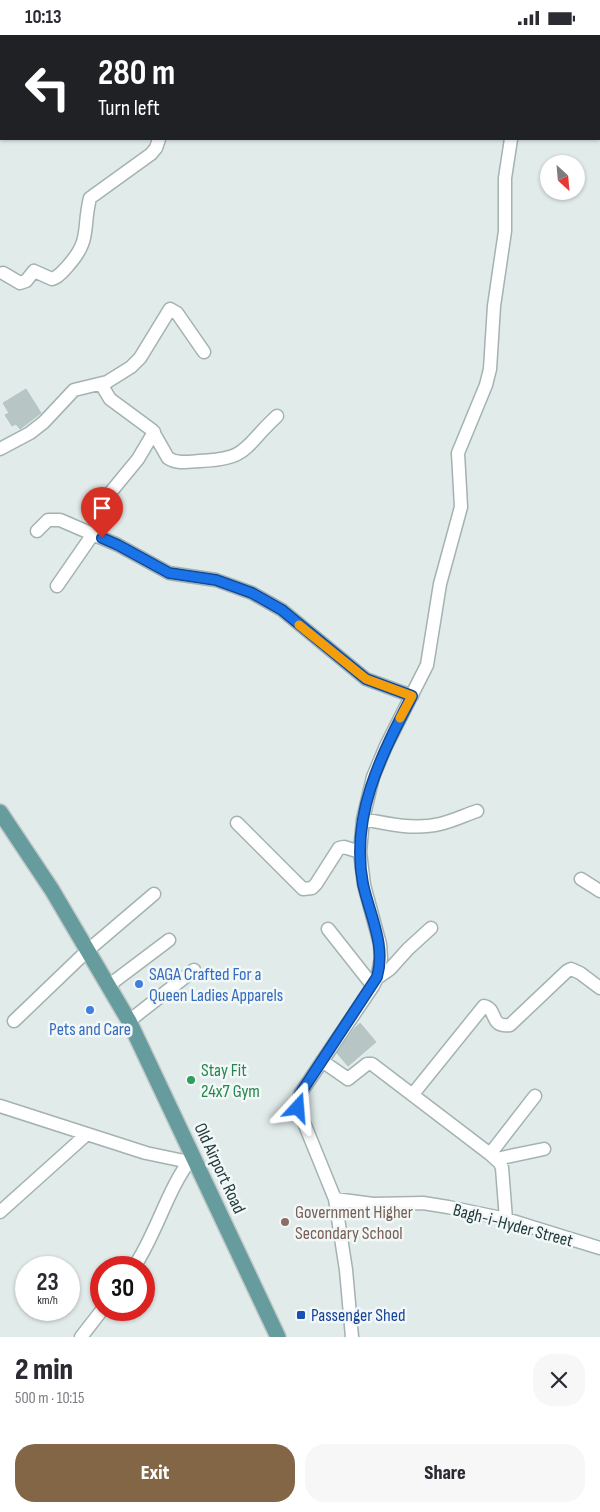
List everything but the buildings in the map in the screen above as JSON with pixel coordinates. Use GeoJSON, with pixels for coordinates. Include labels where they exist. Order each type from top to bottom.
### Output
{"type":"FeatureCollection","features":[{"type":"Feature","properties":{"kind":"main road","name":"Old Airport Road"},"geometry":{"type":"LineString","coordinates":[[0,812],[52,890],[129,1021],[191,1159],[278,1337]]}},
{"type":"Feature","properties":{"kind":"street"},"geometry":{"type":"LineString","coordinates":[[3,273],[20,283],[26,281],[34,271],[52,279],[59,275],[72,261],[84,241],[90,198],[151,154],[156,148],[159,140]]}},
{"type":"Feature","properties":{"kind":"street"},"geometry":{"type":"LineString","coordinates":[[375,982],[381,958],[380,945],[364,885],[360,852],[362,819],[373,777],[386,746],[427,665],[440,585],[461,507],[458,453],[486,385],[490,369],[494,306],[505,231],[505,178],[511,140]]}},
{"type":"Feature","properties":{"kind":"street"},"geometry":{"type":"LineString","coordinates":[[0,449],[30,433],[44,422],[74,390],[101,384],[123,373],[140,358],[170,309],[177,313],[204,351]]}},
{"type":"Feature","properties":{"kind":"street"},"geometry":{"type":"LineString","coordinates":[[101,384],[110,399],[154,432],[168,458],[172,461],[215,460],[240,454],[277,416]]}},
{"type":"Feature","properties":{"kind":"street"},"geometry":{"type":"LineString","coordinates":[[102,504],[138,459],[154,432]]}},
{"type":"Feature","properties":{"kind":"street"},"geometry":{"type":"LineString","coordinates":[[38,531],[48,520],[53,519],[118,545],[169,573],[216,580],[252,593],[282,610],[366,679],[412,696]]}},
{"type":"Feature","properties":{"kind":"street"},"geometry":{"type":"LineString","coordinates":[[57,586],[92,534]]}},
{"type":"Feature","properties":{"kind":"street"},"geometry":{"type":"LineString","coordinates":[[362,819],[387,823],[426,825],[440,824],[477,811]]}},
{"type":"Feature","properties":{"kind":"street"},"geometry":{"type":"LineString","coordinates":[[237,823],[303,889],[312,888],[316,884],[340,848],[344,847],[360,852]]}},
{"type":"Feature","properties":{"kind":"street"},"geometry":{"type":"LineString","coordinates":[[581,879],[600,891]]}},
{"type":"Feature","properties":{"kind":"street"},"geometry":{"type":"LineString","coordinates":[[14,1021],[87,951],[154,894]]}},
{"type":"Feature","properties":{"kind":"street"},"geometry":{"type":"LineString","coordinates":[[352,1337],[346,1270],[335,1199],[298,1108],[298,1102],[300,1094],[375,982],[432,928]]}},
{"type":"Feature","properties":{"kind":"street"},"geometry":{"type":"LineString","coordinates":[[328,929],[375,982]]}},
{"type":"Feature","properties":{"kind":"street"},"geometry":{"type":"LineString","coordinates":[[108,986],[169,940]]}},
{"type":"Feature","properties":{"kind":"street"},"geometry":{"type":"LineString","coordinates":[[413,1094],[484,1006],[488,1007],[497,1023],[500,1025],[510,1025],[571,969],[580,973],[600,989]]}},
{"type":"Feature","properties":{"kind":"street"},"geometry":{"type":"LineString","coordinates":[[129,1021],[194,970]]}},
{"type":"Feature","properties":{"kind":"street"},"geometry":{"type":"LineString","coordinates":[[322,1061],[348,1079],[367,1064],[372,1064],[493,1157],[502,1168],[506,1219]]}},
{"type":"Feature","properties":{"kind":"street"},"geometry":{"type":"LineString","coordinates":[[493,1157],[536,1096]]}},
{"type":"Feature","properties":{"kind":"street"},"geometry":{"type":"LineString","coordinates":[[0,1106],[146,1153],[191,1159],[140,1256]]}},
{"type":"Feature","properties":{"kind":"street"},"geometry":{"type":"LineString","coordinates":[[0,1212],[87,1134]]}},
{"type":"Feature","properties":{"kind":"street"},"geometry":{"type":"LineString","coordinates":[[493,1157],[544,1149]]}},
{"type":"Feature","properties":{"kind":"street","name":"Bagh-i-Hyder Street"},"geometry":{"type":"LineString","coordinates":[[335,1199],[373,1204],[423,1203],[506,1219],[600,1248]]}},
{"type":"Feature","properties":{"kind":"street"},"geometry":{"type":"LineString","coordinates":[[80,1337],[93,1321]]}},
{"type":"Feature","properties":{"kind":"slow traffic"},"geometry":{"type":"LineString","coordinates":[[299,625],[366,679],[412,696],[400,718]]}},
{"type":"Feature","properties":{"kind":"place","name":"SAGA Crafted For a Queen Ladies Apparels"},"geometry":{"type":"Point","coordinates":[139,984]}},
{"type":"Feature","properties":{"kind":"place","name":"Pets and Care"},"geometry":{"type":"Point","coordinates":[90,1010]}},
{"type":"Feature","properties":{"kind":"place","name":"Stay Fit 24x7 Gym"},"geometry":{"type":"Point","coordinates":[191,1080]}},
{"type":"Feature","properties":{"kind":"place","name":"Government Higher Secondary School"},"geometry":{"type":"Point","coordinates":[285,1222]}},
{"type":"Feature","properties":{"kind":"place","name":"Passenger Shed"},"geometry":{"type":"Point","coordinates":[301,1315]}},
{"type":"Feature","properties":{"kind":"route"},"geometry":{"type":"LineString","coordinates":[[102,538],[169,573],[216,580],[235,585],[270,602],[366,679],[412,696],[386,746],[373,777],[359,839],[364,885],[380,945],[381,958],[379,970],[373,986],[300,1094],[298,1108]]}}]}
